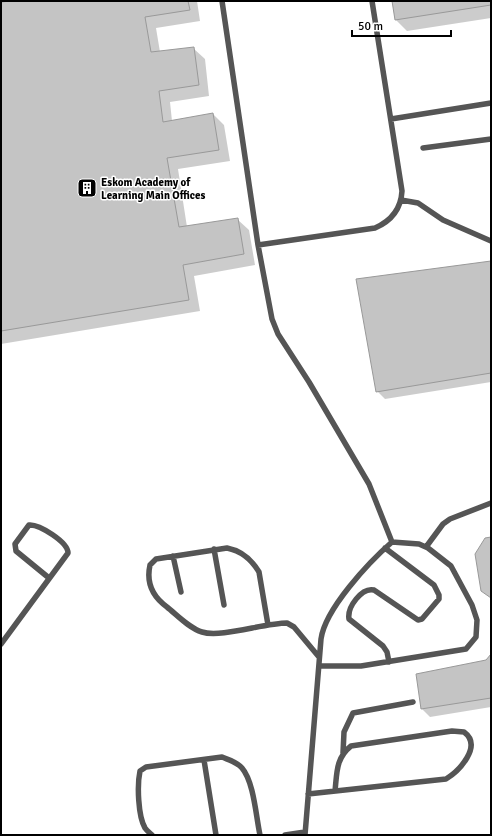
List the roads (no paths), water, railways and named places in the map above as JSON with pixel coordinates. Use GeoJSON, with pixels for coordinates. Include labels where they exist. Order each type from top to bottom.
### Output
{"type":"FeatureCollection","features":[{"type":"Feature","properties":{"kind":"lane"},"geometry":{"type":"LineString","coordinates":[[222,1],[258,245],[274,327],[309,382],[369,484],[392,542]]}},
{"type":"Feature","properties":{"kind":"lane"},"geometry":{"type":"LineString","coordinates":[[258,245],[375,228],[386,223],[390,219],[401,200],[402,191],[372,1]]}},
{"type":"Feature","properties":{"kind":"lane"},"geometry":{"type":"LineString","coordinates":[[390,119],[491,103]]}},
{"type":"Feature","properties":{"kind":"lane"},"geometry":{"type":"LineString","coordinates":[[423,148],[491,139]]}},
{"type":"Feature","properties":{"kind":"lane"},"geometry":{"type":"LineString","coordinates":[[401,200],[418,203],[443,220],[491,240]]}},
{"type":"Feature","properties":{"kind":"lane"},"geometry":{"type":"LineString","coordinates":[[426,547],[443,524],[450,518],[491,503]]}},
{"type":"Feature","properties":{"kind":"lane"},"geometry":{"type":"LineString","coordinates":[[1,644],[50,578],[68,553],[68,548],[65,544],[38,526],[30,526],[15,544],[16,551],[50,578]]}},
{"type":"Feature","properties":{"kind":"lane"},"geometry":{"type":"LineString","coordinates":[[285,835],[305,834],[320,639],[325,622],[350,587],[392,542],[414,543],[426,547],[445,560],[455,572],[472,605],[477,620],[476,637],[466,649],[361,666],[319,666]]}},
{"type":"Feature","properties":{"kind":"lane"},"geometry":{"type":"LineString","coordinates":[[385,548],[434,585],[439,595],[439,599],[422,619],[418,620],[374,590],[368,589],[362,592],[349,611],[349,619],[384,646],[389,662]]}},
{"type":"Feature","properties":{"kind":"lane"},"geometry":{"type":"LineString","coordinates":[[268,625],[261,577],[255,565],[246,556],[234,549],[214,549],[156,559],[150,565],[151,590],[156,599],[197,630],[214,633],[283,623],[290,625],[319,656]]}},
{"type":"Feature","properties":{"kind":"lane"},"geometry":{"type":"LineString","coordinates":[[214,549],[224,605]]}},
{"type":"Feature","properties":{"kind":"lane"},"geometry":{"type":"LineString","coordinates":[[173,556],[181,592]]}},
{"type":"Feature","properties":{"kind":"lane"},"geometry":{"type":"LineString","coordinates":[[343,753],[344,732],[353,713],[412,702]]}},
{"type":"Feature","properties":{"kind":"lane"},"geometry":{"type":"LineString","coordinates":[[308,794],[446,779],[454,774],[464,764],[471,750],[470,741],[467,735],[452,731],[351,746],[343,753],[338,763],[335,791]]}},
{"type":"Feature","properties":{"kind":"lane"},"geometry":{"type":"LineString","coordinates":[[152,835],[145,828],[140,805],[138,779],[140,771],[146,767],[222,757],[232,760],[242,768],[249,780],[260,835]]}},
{"type":"Feature","properties":{"kind":"lane"},"geometry":{"type":"LineString","coordinates":[[204,760],[216,835]]}},
{"type":"Feature","properties":{"kind":"place","name":"Eskom Academy of Learning Main Offices"},"geometry":{"type":"Point","coordinates":[87,188]}}]}
